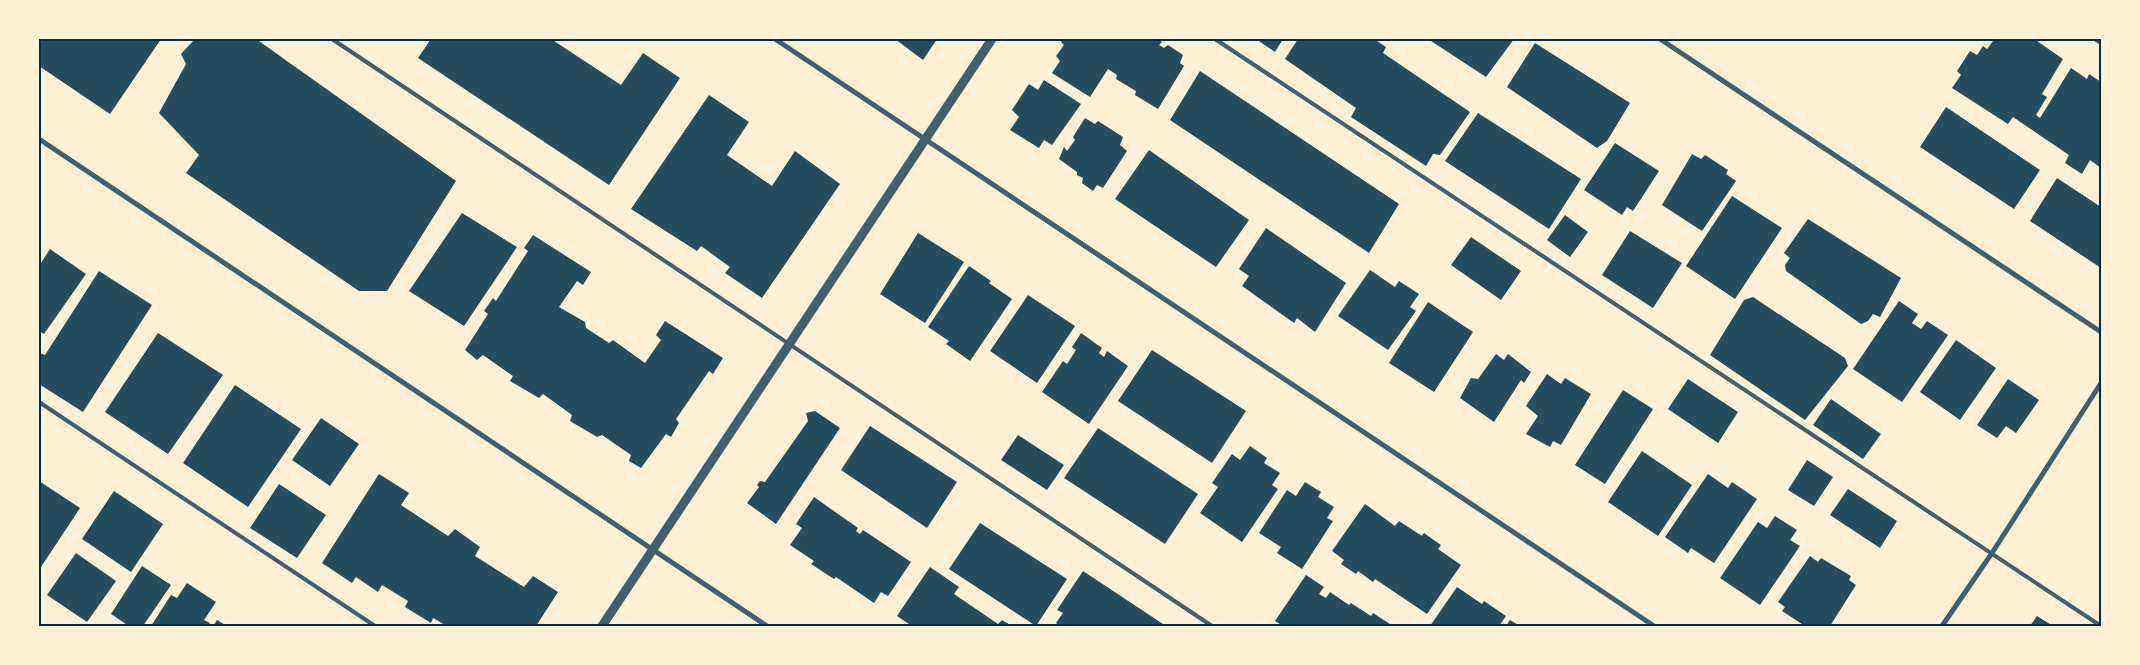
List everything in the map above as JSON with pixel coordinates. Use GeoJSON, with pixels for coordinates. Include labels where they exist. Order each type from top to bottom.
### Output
{"type":"FeatureCollection","features":[{"type":"Feature","properties":{"kind":"street"},"geometry":{"type":"LineString","coordinates":[[775,39],[1654,626]]}},
{"type":"Feature","properties":{"kind":"street"},"geometry":{"type":"LineString","coordinates":[[602,626],[992,39]]}},
{"type":"Feature","properties":{"kind":"street"},"geometry":{"type":"LineString","coordinates":[[1660,39],[2101,332]]}},
{"type":"Feature","properties":{"kind":"street"},"geometry":{"type":"LineString","coordinates":[[39,139],[767,626]]}},
{"type":"Feature","properties":{"kind":"street"},"geometry":{"type":"LineString","coordinates":[[1942,626],[1992,553],[2101,383]]}},
{"type":"Feature","properties":{"kind":"lane"},"geometry":{"type":"LineString","coordinates":[[332,39],[1212,626]]}},
{"type":"Feature","properties":{"kind":"lane"},"geometry":{"type":"LineString","coordinates":[[1215,39],[2101,626]]}},
{"type":"Feature","properties":{"kind":"lane"},"geometry":{"type":"LineString","coordinates":[[2095,39],[2101,42]]}},
{"type":"Feature","properties":{"kind":"lane"},"geometry":{"type":"LineString","coordinates":[[39,402],[375,626]]}},
{"type":"Feature","properties":{"kind":"building"},"geometry":{"type":"Polygon","coordinates":[[[39,39],[161,39],[110,114],[39,66],[39,39]]]}},
{"type":"Feature","properties":{"kind":"building"},"geometry":{"type":"Polygon","coordinates":[[[195,39],[256,39],[456,181],[387,291],[359,291],[186,173],[199,155],[159,113],[186,64],[181,54],[195,39]]]}},
{"type":"Feature","properties":{"kind":"building"},"geometry":{"type":"Polygon","coordinates":[[[431,39],[551,39],[621,85],[643,53],[680,78],[609,185],[418,58],[431,39]]]}},
{"type":"Feature","properties":{"kind":"building"},"geometry":{"type":"Polygon","coordinates":[[[895,39],[937,39],[923,60],[895,39]]]}},
{"type":"Feature","properties":{"kind":"building"},"geometry":{"type":"Polygon","coordinates":[[[1063,39],[1158,39],[1162,42],[1159,45],[1164,48],[1168,45],[1183,55],[1180,63],[1184,66],[1158,109],[1135,95],[1136,91],[1116,79],[1117,75],[1108,69],[1090,97],[1052,73],[1060,61],[1056,56],[1064,45],[1061,42],[1063,39]]]}},
{"type":"Feature","properties":{"kind":"building"},"geometry":{"type":"Polygon","coordinates":[[[1256,39],[1283,39],[1275,52],[1256,39]]]}},
{"type":"Feature","properties":{"kind":"building"},"geometry":{"type":"Polygon","coordinates":[[[1298,39],[1374,39],[1386,47],[1383,53],[1470,112],[1440,155],[1433,154],[1426,166],[1351,117],[1356,108],[1285,59],[1298,39]]]}},
{"type":"Feature","properties":{"kind":"building"},"geometry":{"type":"Polygon","coordinates":[[[1428,39],[1514,39],[1486,77],[1428,39]]]}},
{"type":"Feature","properties":{"kind":"building"},"geometry":{"type":"Polygon","coordinates":[[[1989,39],[2034,39],[2063,59],[2042,94],[2047,97],[2036,115],[2040,118],[2071,68],[2087,79],[2089,74],[2101,82],[2101,168],[2090,160],[2082,174],[2065,163],[2069,155],[2013,117],[2008,124],[1952,88],[1961,75],[1957,71],[1970,51],[1977,55],[1983,46],[1987,49],[1993,41],[1989,39]]]}},
{"type":"Feature","properties":{"kind":"building"},"geometry":{"type":"Polygon","coordinates":[[[1535,43],[1630,103],[1607,141],[1597,148],[1507,87],[1535,43]]]}},
{"type":"Feature","properties":{"kind":"building"},"geometry":{"type":"Polygon","coordinates":[[[1200,71],[1399,204],[1369,253],[1170,120],[1200,71]]]}},
{"type":"Feature","properties":{"kind":"building"},"geometry":{"type":"Polygon","coordinates":[[[1044,80],[1081,104],[1052,145],[1044,140],[1039,148],[1010,130],[1019,117],[1012,110],[1029,84],[1038,90],[1044,80]]]}},
{"type":"Feature","properties":{"kind":"building"},"geometry":{"type":"Polygon","coordinates":[[[709,95],[749,122],[727,155],[772,186],[795,151],[840,184],[762,298],[725,273],[730,267],[701,246],[697,251],[631,209],[709,95]]]}},
{"type":"Feature","properties":{"kind":"building"},"geometry":{"type":"Polygon","coordinates":[[[1946,107],[2040,170],[2014,209],[1920,147],[1946,107]]]}},
{"type":"Feature","properties":{"kind":"building"},"geometry":{"type":"Polygon","coordinates":[[[1478,113],[1581,179],[1549,229],[1445,161],[1478,113]]]}},
{"type":"Feature","properties":{"kind":"building"},"geometry":{"type":"Polygon","coordinates":[[[1085,118],[1095,124],[1098,121],[1123,137],[1120,145],[1127,151],[1103,188],[1097,185],[1093,191],[1082,183],[1083,178],[1077,175],[1077,172],[1059,159],[1064,147],[1067,151],[1075,140],[1073,137],[1085,118]]]}},
{"type":"Feature","properties":{"kind":"building"},"geometry":{"type":"Polygon","coordinates":[[[1615,143],[1659,171],[1633,211],[1627,207],[1622,215],[1584,190],[1615,143]]]}},
{"type":"Feature","properties":{"kind":"building"},"geometry":{"type":"Polygon","coordinates":[[[1149,150],[1249,220],[1216,267],[1115,199],[1149,150]]]}},
{"type":"Feature","properties":{"kind":"building"},"geometry":{"type":"Polygon","coordinates":[[[1692,154],[1701,159],[1705,155],[1728,170],[1726,174],[1736,181],[1702,231],[1662,205],[1692,154]]]}},
{"type":"Feature","properties":{"kind":"building"},"geometry":{"type":"Polygon","coordinates":[[[2057,178],[2101,207],[2101,268],[2030,221],[2057,178]]]}},
{"type":"Feature","properties":{"kind":"building"},"geometry":{"type":"Polygon","coordinates":[[[1732,196],[1782,228],[1735,299],[1686,266],[1732,196]]]}},
{"type":"Feature","properties":{"kind":"building"},"geometry":{"type":"Polygon","coordinates":[[[462,213],[517,247],[464,326],[409,291],[462,213]]]}},
{"type":"Feature","properties":{"kind":"building"},"geometry":{"type":"Polygon","coordinates":[[[1565,215],[1588,232],[1570,257],[1547,240],[1565,215]]]}},
{"type":"Feature","properties":{"kind":"building"},"geometry":{"type":"Polygon","coordinates":[[[1808,219],[1901,278],[1880,317],[1873,314],[1868,321],[1861,324],[1786,271],[1785,265],[1790,258],[1784,253],[1808,219]]]}},
{"type":"Feature","properties":{"kind":"building"},"geometry":{"type":"Polygon","coordinates":[[[1266,228],[1346,283],[1315,332],[1297,318],[1294,323],[1242,286],[1249,276],[1239,269],[1266,228]]]}},
{"type":"Feature","properties":{"kind":"building"},"geometry":{"type":"Polygon","coordinates":[[[1630,231],[1682,263],[1653,308],[1602,275],[1630,231]]]}},
{"type":"Feature","properties":{"kind":"building"},"geometry":{"type":"Polygon","coordinates":[[[918,233],[964,262],[925,323],[880,294],[918,233]]]}},
{"type":"Feature","properties":{"kind":"building"},"geometry":{"type":"Polygon","coordinates":[[[533,235],[591,272],[583,285],[577,281],[559,307],[585,322],[586,328],[609,343],[613,340],[645,363],[661,340],[656,335],[665,321],[723,358],[713,374],[709,371],[676,419],[679,423],[671,437],[666,434],[641,468],[629,461],[631,455],[602,435],[597,437],[570,421],[572,415],[543,394],[539,398],[510,381],[513,376],[483,355],[477,360],[465,350],[488,314],[484,311],[493,298],[496,301],[528,251],[524,248],[533,235]]]}},
{"type":"Feature","properties":{"kind":"building"},"geometry":{"type":"Polygon","coordinates":[[[1471,237],[1521,271],[1501,300],[1451,265],[1471,237]]]}},
{"type":"Feature","properties":{"kind":"building"},"geometry":{"type":"Polygon","coordinates":[[[50,249],[86,274],[44,334],[39,331],[39,266],[50,249]]]}},
{"type":"Feature","properties":{"kind":"building"},"geometry":{"type":"Polygon","coordinates":[[[969,266],[1012,299],[970,361],[946,344],[949,341],[928,327],[969,266]]]}},
{"type":"Feature","properties":{"kind":"building"},"geometry":{"type":"Polygon","coordinates":[[[1370,270],[1395,287],[1399,281],[1419,294],[1410,307],[1416,311],[1388,350],[1338,316],[1370,270]]]}},
{"type":"Feature","properties":{"kind":"building"},"geometry":{"type":"Polygon","coordinates":[[[99,271],[152,305],[83,412],[39,384],[39,353],[45,355],[99,271]]]}},
{"type":"Feature","properties":{"kind":"building"},"geometry":{"type":"Polygon","coordinates":[[[1028,295],[1075,326],[1037,383],[990,351],[1028,295]]]}},
{"type":"Feature","properties":{"kind":"building"},"geometry":{"type":"Polygon","coordinates":[[[1753,297],[1845,358],[1848,366],[1805,420],[1710,355],[1744,300],[1753,297]]]}},
{"type":"Feature","properties":{"kind":"building"},"geometry":{"type":"Polygon","coordinates":[[[1899,301],[1918,314],[1912,323],[1921,329],[1927,321],[1948,335],[1902,402],[1853,369],[1899,301]]]}},
{"type":"Feature","properties":{"kind":"building"},"geometry":{"type":"Polygon","coordinates":[[[1428,302],[1473,332],[1434,392],[1389,363],[1428,302]]]}},
{"type":"Feature","properties":{"kind":"building"},"geometry":{"type":"Polygon","coordinates":[[[158,333],[223,375],[168,454],[105,412],[158,333]]]}},
{"type":"Feature","properties":{"kind":"building"},"geometry":{"type":"Polygon","coordinates":[[[1081,333],[1102,348],[1099,353],[1104,357],[1107,351],[1128,366],[1089,424],[1042,392],[1063,361],[1067,364],[1076,350],[1072,347],[1081,333]]]}},
{"type":"Feature","properties":{"kind":"building"},"geometry":{"type":"Polygon","coordinates":[[[1956,340],[1996,368],[1960,420],[1920,392],[1956,340]]]}},
{"type":"Feature","properties":{"kind":"building"},"geometry":{"type":"Polygon","coordinates":[[[1152,350],[1246,411],[1212,463],[1118,401],[1152,350]]]}},
{"type":"Feature","properties":{"kind":"building"},"geometry":{"type":"Polygon","coordinates":[[[1496,354],[1504,360],[1508,354],[1531,372],[1524,383],[1521,380],[1494,422],[1460,398],[1471,378],[1478,379],[1496,354]]]}},
{"type":"Feature","properties":{"kind":"building"},"geometry":{"type":"Polygon","coordinates":[[[1547,374],[1561,384],[1565,378],[1591,394],[1561,445],[1553,441],[1550,447],[1526,434],[1538,416],[1526,406],[1547,374]]]}},
{"type":"Feature","properties":{"kind":"building"},"geometry":{"type":"Polygon","coordinates":[[[1688,379],[1738,412],[1718,443],[1668,409],[1688,379]]]}},
{"type":"Feature","properties":{"kind":"building"},"geometry":{"type":"Polygon","coordinates":[[[2008,379],[2039,400],[2016,433],[2006,426],[1997,438],[1977,425],[2008,379]]]}},
{"type":"Feature","properties":{"kind":"building"},"geometry":{"type":"Polygon","coordinates":[[[235,385],[301,429],[248,507],[183,463],[235,385]]]}},
{"type":"Feature","properties":{"kind":"building"},"geometry":{"type":"Polygon","coordinates":[[[1623,390],[1653,409],[1605,484],[1575,465],[1623,390]]]}},
{"type":"Feature","properties":{"kind":"building"},"geometry":{"type":"Polygon","coordinates":[[[1831,399],[1881,434],[1863,459],[1813,425],[1831,399]]]}},
{"type":"Feature","properties":{"kind":"building"},"geometry":{"type":"Polygon","coordinates":[[[815,411],[840,428],[776,524],[747,503],[759,487],[757,485],[760,481],[765,482],[808,421],[806,413],[815,411]]]}},
{"type":"Feature","properties":{"kind":"building"},"geometry":{"type":"Polygon","coordinates":[[[321,418],[359,444],[330,486],[292,460],[321,418]]]}},
{"type":"Feature","properties":{"kind":"building"},"geometry":{"type":"Polygon","coordinates":[[[870,426],[957,482],[927,528],[841,470],[870,426]]]}},
{"type":"Feature","properties":{"kind":"building"},"geometry":{"type":"Polygon","coordinates":[[[1098,428],[1198,494],[1165,544],[1064,478],[1098,428]]]}},
{"type":"Feature","properties":{"kind":"building"},"geometry":{"type":"Polygon","coordinates":[[[1018,435],[1064,465],[1047,490],[1001,460],[1018,435]]]}},
{"type":"Feature","properties":{"kind":"building"},"geometry":{"type":"Polygon","coordinates":[[[1250,446],[1267,458],[1264,463],[1280,473],[1272,485],[1278,489],[1242,542],[1200,513],[1218,487],[1212,483],[1232,454],[1240,460],[1250,446]]]}},
{"type":"Feature","properties":{"kind":"building"},"geometry":{"type":"Polygon","coordinates":[[[1642,451],[1692,485],[1658,536],[1608,502],[1642,451]]]}},
{"type":"Feature","properties":{"kind":"building"},"geometry":{"type":"Polygon","coordinates":[[[1807,460],[1833,477],[1814,506],[1788,490],[1807,460]]]}},
{"type":"Feature","properties":{"kind":"building"},"geometry":{"type":"Polygon","coordinates":[[[379,474],[409,493],[401,505],[448,536],[455,529],[480,547],[475,556],[524,587],[533,576],[558,592],[536,626],[447,626],[433,618],[431,623],[405,607],[408,601],[382,585],[378,592],[356,577],[352,583],[322,563],[379,474]]]}},
{"type":"Feature","properties":{"kind":"building"},"geometry":{"type":"Polygon","coordinates":[[[1708,474],[1728,488],[1732,482],[1757,499],[1714,563],[1691,548],[1688,553],[1665,537],[1708,474]]]}},
{"type":"Feature","properties":{"kind":"building"},"geometry":{"type":"Polygon","coordinates":[[[39,481],[80,508],[39,570],[39,481]]]}},
{"type":"Feature","properties":{"kind":"building"},"geometry":{"type":"Polygon","coordinates":[[[1305,482],[1321,492],[1318,497],[1334,507],[1327,518],[1333,521],[1302,569],[1277,553],[1281,547],[1259,533],[1287,490],[1296,496],[1305,482]]]}},
{"type":"Feature","properties":{"kind":"building"},"geometry":{"type":"Polygon","coordinates":[[[279,484],[326,515],[297,558],[250,528],[279,484]]]}},
{"type":"Feature","properties":{"kind":"building"},"geometry":{"type":"Polygon","coordinates":[[[1848,489],[1897,521],[1880,548],[1830,515],[1848,489]]]}},
{"type":"Feature","properties":{"kind":"building"},"geometry":{"type":"Polygon","coordinates":[[[114,491],[163,524],[131,572],[82,539],[114,491]]]}},
{"type":"Feature","properties":{"kind":"building"},"geometry":{"type":"Polygon","coordinates":[[[814,497],[858,528],[856,531],[860,534],[863,530],[911,562],[888,596],[881,592],[874,603],[836,577],[834,579],[811,564],[814,561],[790,545],[802,528],[796,524],[814,497]]]}},
{"type":"Feature","properties":{"kind":"building"},"geometry":{"type":"Polygon","coordinates":[[[1365,504],[1395,526],[1399,521],[1422,536],[1424,533],[1441,545],[1438,549],[1461,565],[1427,614],[1375,579],[1373,582],[1358,571],[1356,574],[1341,564],[1344,560],[1332,551],[1365,504]]]}},
{"type":"Feature","properties":{"kind":"building"},"geometry":{"type":"Polygon","coordinates":[[[1775,516],[1797,530],[1790,540],[1800,546],[1760,605],[1720,578],[1758,522],[1767,528],[1775,516]]]}},
{"type":"Feature","properties":{"kind":"building"},"geometry":{"type":"Polygon","coordinates":[[[980,523],[1067,579],[1036,626],[949,569],[980,523]]]}},
{"type":"Feature","properties":{"kind":"building"},"geometry":{"type":"Polygon","coordinates":[[[76,553],[116,581],[87,622],[47,595],[76,553]]]}},
{"type":"Feature","properties":{"kind":"building"},"geometry":{"type":"Polygon","coordinates":[[[1810,556],[1818,562],[1821,558],[1851,576],[1849,580],[1856,585],[1830,626],[1805,626],[1782,611],[1785,607],[1778,602],[1810,556]]]}},
{"type":"Feature","properties":{"kind":"building"},"geometry":{"type":"Polygon","coordinates":[[[142,566],[171,585],[143,626],[129,626],[111,614],[142,566]]]}},
{"type":"Feature","properties":{"kind":"building"},"geometry":{"type":"Polygon","coordinates":[[[930,567],[959,587],[954,594],[998,624],[1002,620],[1012,626],[912,626],[897,616],[930,567]]]}},
{"type":"Feature","properties":{"kind":"building"},"geometry":{"type":"Polygon","coordinates":[[[1083,571],[1166,626],[1060,626],[1056,623],[1063,613],[1057,610],[1083,571]]]}},
{"type":"Feature","properties":{"kind":"building"},"geometry":{"type":"Polygon","coordinates":[[[1306,575],[1324,587],[1319,594],[1326,598],[1330,592],[1349,605],[1351,603],[1371,616],[1373,613],[1393,626],[1283,626],[1275,621],[1306,575]]]}},
{"type":"Feature","properties":{"kind":"building"},"geometry":{"type":"Polygon","coordinates":[[[187,583],[216,602],[204,620],[210,623],[208,626],[151,626],[171,595],[177,598],[187,583]]]}},
{"type":"Feature","properties":{"kind":"building"},"geometry":{"type":"Polygon","coordinates":[[[1457,587],[1482,604],[1484,601],[1506,616],[1499,626],[1430,626],[1457,587]]]}},
{"type":"Feature","properties":{"kind":"building"},"geometry":{"type":"Polygon","coordinates":[[[2037,616],[2053,626],[2030,626],[2037,616]]]}},
{"type":"Feature","properties":{"kind":"building"},"geometry":{"type":"Polygon","coordinates":[[[217,620],[227,626],[213,626],[217,620]]]}},
{"type":"Feature","properties":{"kind":"building"},"geometry":{"type":"Polygon","coordinates":[[[1510,620],[1520,626],[1506,626],[1510,620]]]}}]}
